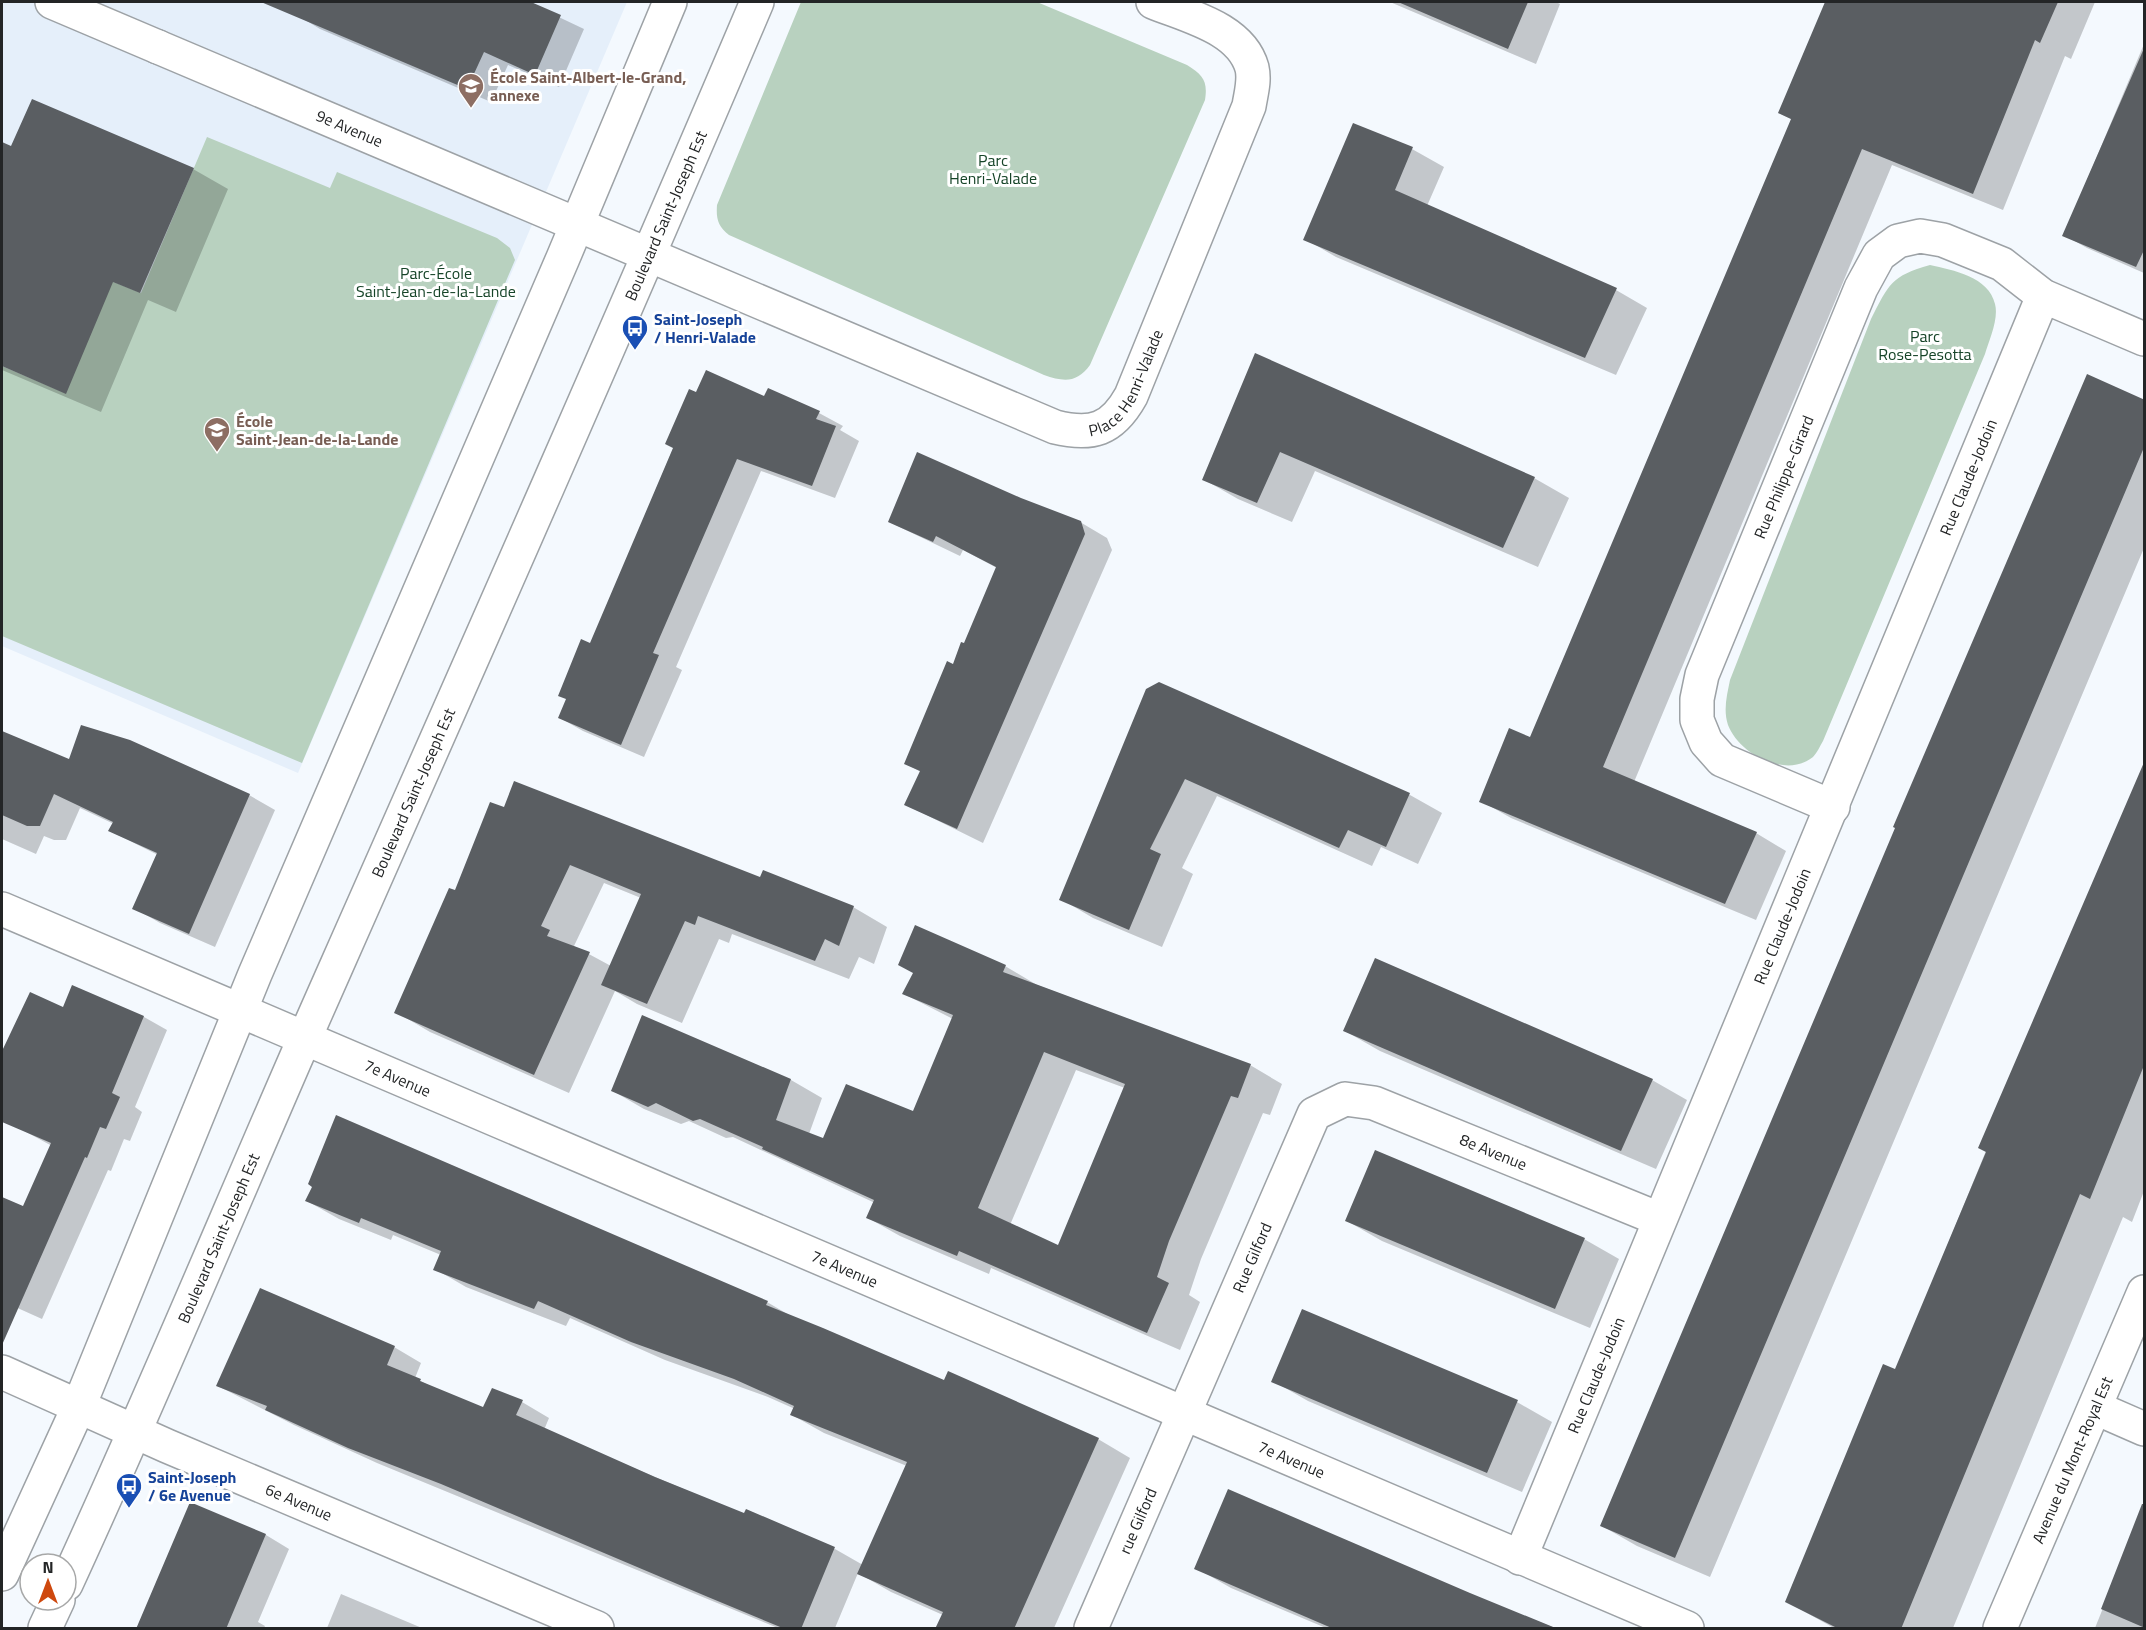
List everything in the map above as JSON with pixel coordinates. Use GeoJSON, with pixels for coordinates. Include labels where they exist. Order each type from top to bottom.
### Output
{"type":"FeatureCollection","features":[{"type":"Feature","properties":{"kind":"street","name":"9e Avenue"},"geometry":{"type":"LineString","coordinates":[[52,2],[649,255]]}},
{"type":"Feature","properties":{"kind":"street"},"geometry":{"type":"LineString","coordinates":[[2,1574],[79,1406],[239,1012],[578,224],[670,2]]}},
{"type":"Feature","properties":{"kind":"street","name":"Boulevard Saint-Joseph Est"},"geometry":{"type":"LineString","coordinates":[[78,1558],[136,1432],[304,1040],[649,255],[757,2]]}},
{"type":"Feature","properties":{"kind":"street","name":"Place Henri-Valade"},"geometry":{"type":"LineString","coordinates":[[649,255],[1055,427],[1076,432],[1095,430],[1112,423],[1131,396],[1249,106],[1253,84],[1252,69],[1247,57],[1234,39],[1153,2]]}},
{"type":"Feature","properties":{"kind":"street","name":"Rue Philippe-Girard"},"geometry":{"type":"LineString","coordinates":[[1833,807],[1722,760],[1706,742],[1697,720],[1697,699],[1702,675],[1861,288],[1879,255],[1898,241],[1920,236],[1943,240],[2002,264],[2043,296],[2145,339]]}},
{"type":"Feature","properties":{"kind":"street","name":"Rue Claude-Jodoin"},"geometry":{"type":"LineString","coordinates":[[1520,1558],[2043,296]]}},
{"type":"Feature","properties":{"kind":"street","name":"7e Avenue"},"geometry":{"type":"LineString","coordinates":[[2,909],[1687,1629]]}},
{"type":"Feature","properties":{"kind":"street","name":"8e Avenue"},"geometry":{"type":"LineString","coordinates":[[1326,1106],[1346,1099],[1374,1103],[1659,1219]]}},
{"type":"Feature","properties":{"kind":"street","name":"Rue Gilford"},"geometry":{"type":"LineString","coordinates":[[1184,1415],[1306,1129],[1314,1114],[1326,1106]]}},
{"type":"Feature","properties":{"kind":"street","name":"Avenue du Mont-Royal Est"},"geometry":{"type":"LineString","coordinates":[[2000,1629],[2145,1292]]}},
{"type":"Feature","properties":{"kind":"street","name":"6e Avenue"},"geometry":{"type":"LineString","coordinates":[[2,1372],[136,1432],[597,1629]]}},
{"type":"Feature","properties":{"kind":"street"},"geometry":{"type":"LineString","coordinates":[[2096,1408],[2145,1429]]}},
{"type":"Feature","properties":{"kind":"street","name":"rue Gilford"},"geometry":{"type":"LineString","coordinates":[[1091,1629],[1184,1415]]}},
{"type":"Feature","properties":{"kind":"street"},"geometry":{"type":"LineString","coordinates":[[45,1629],[53,1612]]}},
{"type":"Feature","properties":{"kind":"shaded area","name":"École Saint-Jean-de-la-Lande"},"geometry":{"type":"Polygon","coordinates":[[[2,2],[627,2],[298,773],[2,646],[2,2]]]}},
{"type":"Feature","properties":{"kind":"green space","name":"Parc Henri-Valade"},"geometry":{"type":"Polygon","coordinates":[[[801,2],[1037,2],[1187,65],[1201,75],[1206,88],[1205,100],[1090,365],[1080,375],[1064,380],[1044,375],[729,235],[722,228],[717,218],[717,205],[801,2]]]}},
{"type":"Feature","properties":{"kind":"green space","name":"École Saint-Jean-de-la-Lande"},"geometry":{"type":"Polygon","coordinates":[[[207,137],[330,188],[337,172],[497,238],[510,248],[515,260],[302,763],[2,636],[2,366],[65,393],[94,274],[141,293],[207,137]]]}},
{"type":"Feature","properties":{"kind":"green space","name":"Parc Rose-Pesotta"},"geometry":{"type":"Polygon","coordinates":[[[1930,265],[1969,276],[1986,287],[1996,310],[1993,329],[1985,354],[1823,741],[1813,757],[1802,763],[1777,764],[1753,754],[1734,736],[1728,725],[1726,714],[1730,680],[1871,319],[1882,297],[1893,283],[1907,273],[1930,265]]]}},
{"type":"Feature","properties":{"kind":"building"},"geometry":{"type":"Polygon","coordinates":[[[261,2],[531,2],[561,15],[535,75],[484,52],[467,89],[261,2]]]}},
{"type":"Feature","properties":{"kind":"building"},"geometry":{"type":"Polygon","coordinates":[[[1398,2],[1528,2],[1508,49],[1398,2]]]}},
{"type":"Feature","properties":{"kind":"building"},"geometry":{"type":"Polygon","coordinates":[[[1825,2],[2058,2],[2040,43],[2035,40],[1973,194],[1862,149],[1603,767],[1757,832],[1725,904],[1479,802],[1509,728],[1530,737],[1791,119],[1778,113],[1825,2]]]}},
{"type":"Feature","properties":{"kind":"building"},"geometry":{"type":"Polygon","coordinates":[[[2145,46],[2145,248],[2136,267],[2062,236],[2145,46]]]}},
{"type":"Feature","properties":{"kind":"building"},"geometry":{"type":"Polygon","coordinates":[[[32,99],[194,168],[140,293],[113,282],[66,394],[2,366],[2,142],[11,146],[32,99]]]}},
{"type":"Feature","properties":{"kind":"building"},"geometry":{"type":"Polygon","coordinates":[[[1353,123],[1413,147],[1395,190],[1617,288],[1585,358],[1303,240],[1353,123]]]}},
{"type":"Feature","properties":{"kind":"building"},"geometry":{"type":"Polygon","coordinates":[[[1255,353],[1535,477],[1503,548],[1280,452],[1257,503],[1202,480],[1255,353]]]}},
{"type":"Feature","properties":{"kind":"building"},"geometry":{"type":"Polygon","coordinates":[[[706,370],[764,396],[768,388],[820,411],[816,419],[836,426],[812,486],[737,459],[653,653],[659,655],[621,745],[558,718],[566,699],[558,696],[581,639],[590,643],[673,448],[665,444],[689,389],[696,392],[706,370]]]}},
{"type":"Feature","properties":{"kind":"building"},"geometry":{"type":"Polygon","coordinates":[[[2087,374],[2145,400],[2145,445],[1675,1558],[1600,1526],[1895,828],[1893,827],[2087,374]]]}},
{"type":"Feature","properties":{"kind":"building"},"geometry":{"type":"Polygon","coordinates":[[[917,452],[1021,498],[1081,521],[1085,534],[957,829],[904,805],[920,771],[904,764],[947,661],[953,664],[961,642],[964,643],[996,567],[936,536],[933,542],[888,522],[917,452]]]}},
{"type":"Feature","properties":{"kind":"building"},"geometry":{"type":"Polygon","coordinates":[[[1159,682],[1410,793],[1386,847],[1348,830],[1339,848],[1185,779],[1150,849],[1161,854],[1129,930],[1059,900],[1146,689],[1159,682]]]}},
{"type":"Feature","properties":{"kind":"building"},"geometry":{"type":"Polygon","coordinates":[[[81,725],[130,740],[250,794],[189,934],[132,909],[157,853],[108,831],[113,822],[54,794],[40,826],[27,826],[2,815],[2,731],[69,759],[81,725]]]}},
{"type":"Feature","properties":{"kind":"building"},"geometry":{"type":"Polygon","coordinates":[[[2145,760],[2145,1063],[2090,1199],[2080,1194],[1901,1629],[1839,1629],[1785,1602],[1883,1364],[1895,1369],[1986,1152],[1978,1148],[2145,760]]]}},
{"type":"Feature","properties":{"kind":"building"},"geometry":{"type":"Polygon","coordinates":[[[514,781],[760,877],[763,870],[854,906],[839,946],[825,939],[815,961],[698,916],[695,925],[685,921],[647,1004],[601,985],[641,894],[570,865],[541,926],[550,930],[547,936],[590,952],[534,1075],[394,1013],[449,888],[455,890],[490,802],[504,807],[514,781]]]}},
{"type":"Feature","properties":{"kind":"building"},"geometry":{"type":"Polygon","coordinates":[[[915,925],[1006,965],[1003,972],[1251,1064],[1238,1098],[1231,1096],[1169,1241],[1157,1277],[1169,1283],[1147,1333],[959,1251],[957,1256],[866,1218],[874,1200],[762,1149],[763,1147],[700,1119],[693,1121],[656,1103],[648,1107],[611,1091],[642,1015],[791,1079],[776,1120],[823,1138],[846,1084],[913,1111],[953,1015],[902,994],[913,973],[898,965],[915,925]],[[1044,1052],[978,1208],[1058,1245],[1125,1084],[1044,1052]]]}},
{"type":"Feature","properties":{"kind":"building"},"geometry":{"type":"Polygon","coordinates":[[[1375,958],[1653,1079],[1621,1151],[1343,1031],[1375,958]]]}},
{"type":"Feature","properties":{"kind":"building"},"geometry":{"type":"Polygon","coordinates":[[[72,985],[144,1016],[112,1093],[120,1097],[106,1129],[100,1127],[87,1158],[85,1157],[2,1345],[2,1197],[23,1206],[51,1143],[2,1122],[2,1051],[30,992],[63,1007],[72,985]]]}},
{"type":"Feature","properties":{"kind":"building"},"geometry":{"type":"Polygon","coordinates":[[[336,1115],[768,1301],[766,1305],[944,1380],[948,1371],[1099,1438],[1014,1629],[935,1629],[943,1612],[857,1574],[907,1462],[790,1415],[794,1406],[734,1379],[631,1342],[538,1301],[534,1309],[433,1270],[441,1251],[361,1218],[359,1223],[305,1201],[312,1187],[308,1184],[336,1115]]]}},
{"type":"Feature","properties":{"kind":"building"},"geometry":{"type":"Polygon","coordinates":[[[1375,1150],[1585,1238],[1555,1309],[1345,1221],[1375,1150]]]}},
{"type":"Feature","properties":{"kind":"building"},"geometry":{"type":"Polygon","coordinates":[[[260,1288],[395,1346],[387,1365],[421,1379],[420,1381],[483,1407],[492,1388],[523,1400],[516,1415],[655,1477],[744,1513],[746,1509],[835,1547],[801,1629],[785,1629],[441,1484],[348,1448],[265,1410],[267,1406],[216,1386],[260,1288]]]}},
{"type":"Feature","properties":{"kind":"building"},"geometry":{"type":"Polygon","coordinates":[[[1302,1309],[1518,1400],[1487,1473],[1271,1382],[1302,1309]]]}},
{"type":"Feature","properties":{"kind":"building"},"geometry":{"type":"Polygon","coordinates":[[[1228,1489],[1558,1629],[1334,1629],[1194,1569],[1228,1489]]]}},
{"type":"Feature","properties":{"kind":"building"},"geometry":{"type":"Polygon","coordinates":[[[190,1502],[266,1534],[226,1629],[136,1629],[190,1502]]]}},
{"type":"Feature","properties":{"kind":"building"},"geometry":{"type":"Polygon","coordinates":[[[2142,1504],[2145,1504],[2145,1628],[2101,1609],[2142,1504]]]}},
{"type":"Feature","properties":{"kind":"place","name":"École Saint-Albert-le-Grand, annexe"},"geometry":{"type":"Point","coordinates":[471,109]}},
{"type":"Feature","properties":{"kind":"place","name":"Saint-Joseph / Henri-Valade"},"geometry":{"type":"Point","coordinates":[635,351]}},
{"type":"Feature","properties":{"kind":"place","name":"École Saint-Jean-de-la-Lande"},"geometry":{"type":"Point","coordinates":[217,453]}},
{"type":"Feature","properties":{"kind":"place","name":"Saint-Joseph / 6e Avenue"},"geometry":{"type":"Point","coordinates":[129,1509]}},
{"type":"Feature","properties":{"kind":"park label","name":"Parc-École Saint-Jean-de-la-Lande"},"geometry":{"type":"Point","coordinates":[436,282]}}]}
